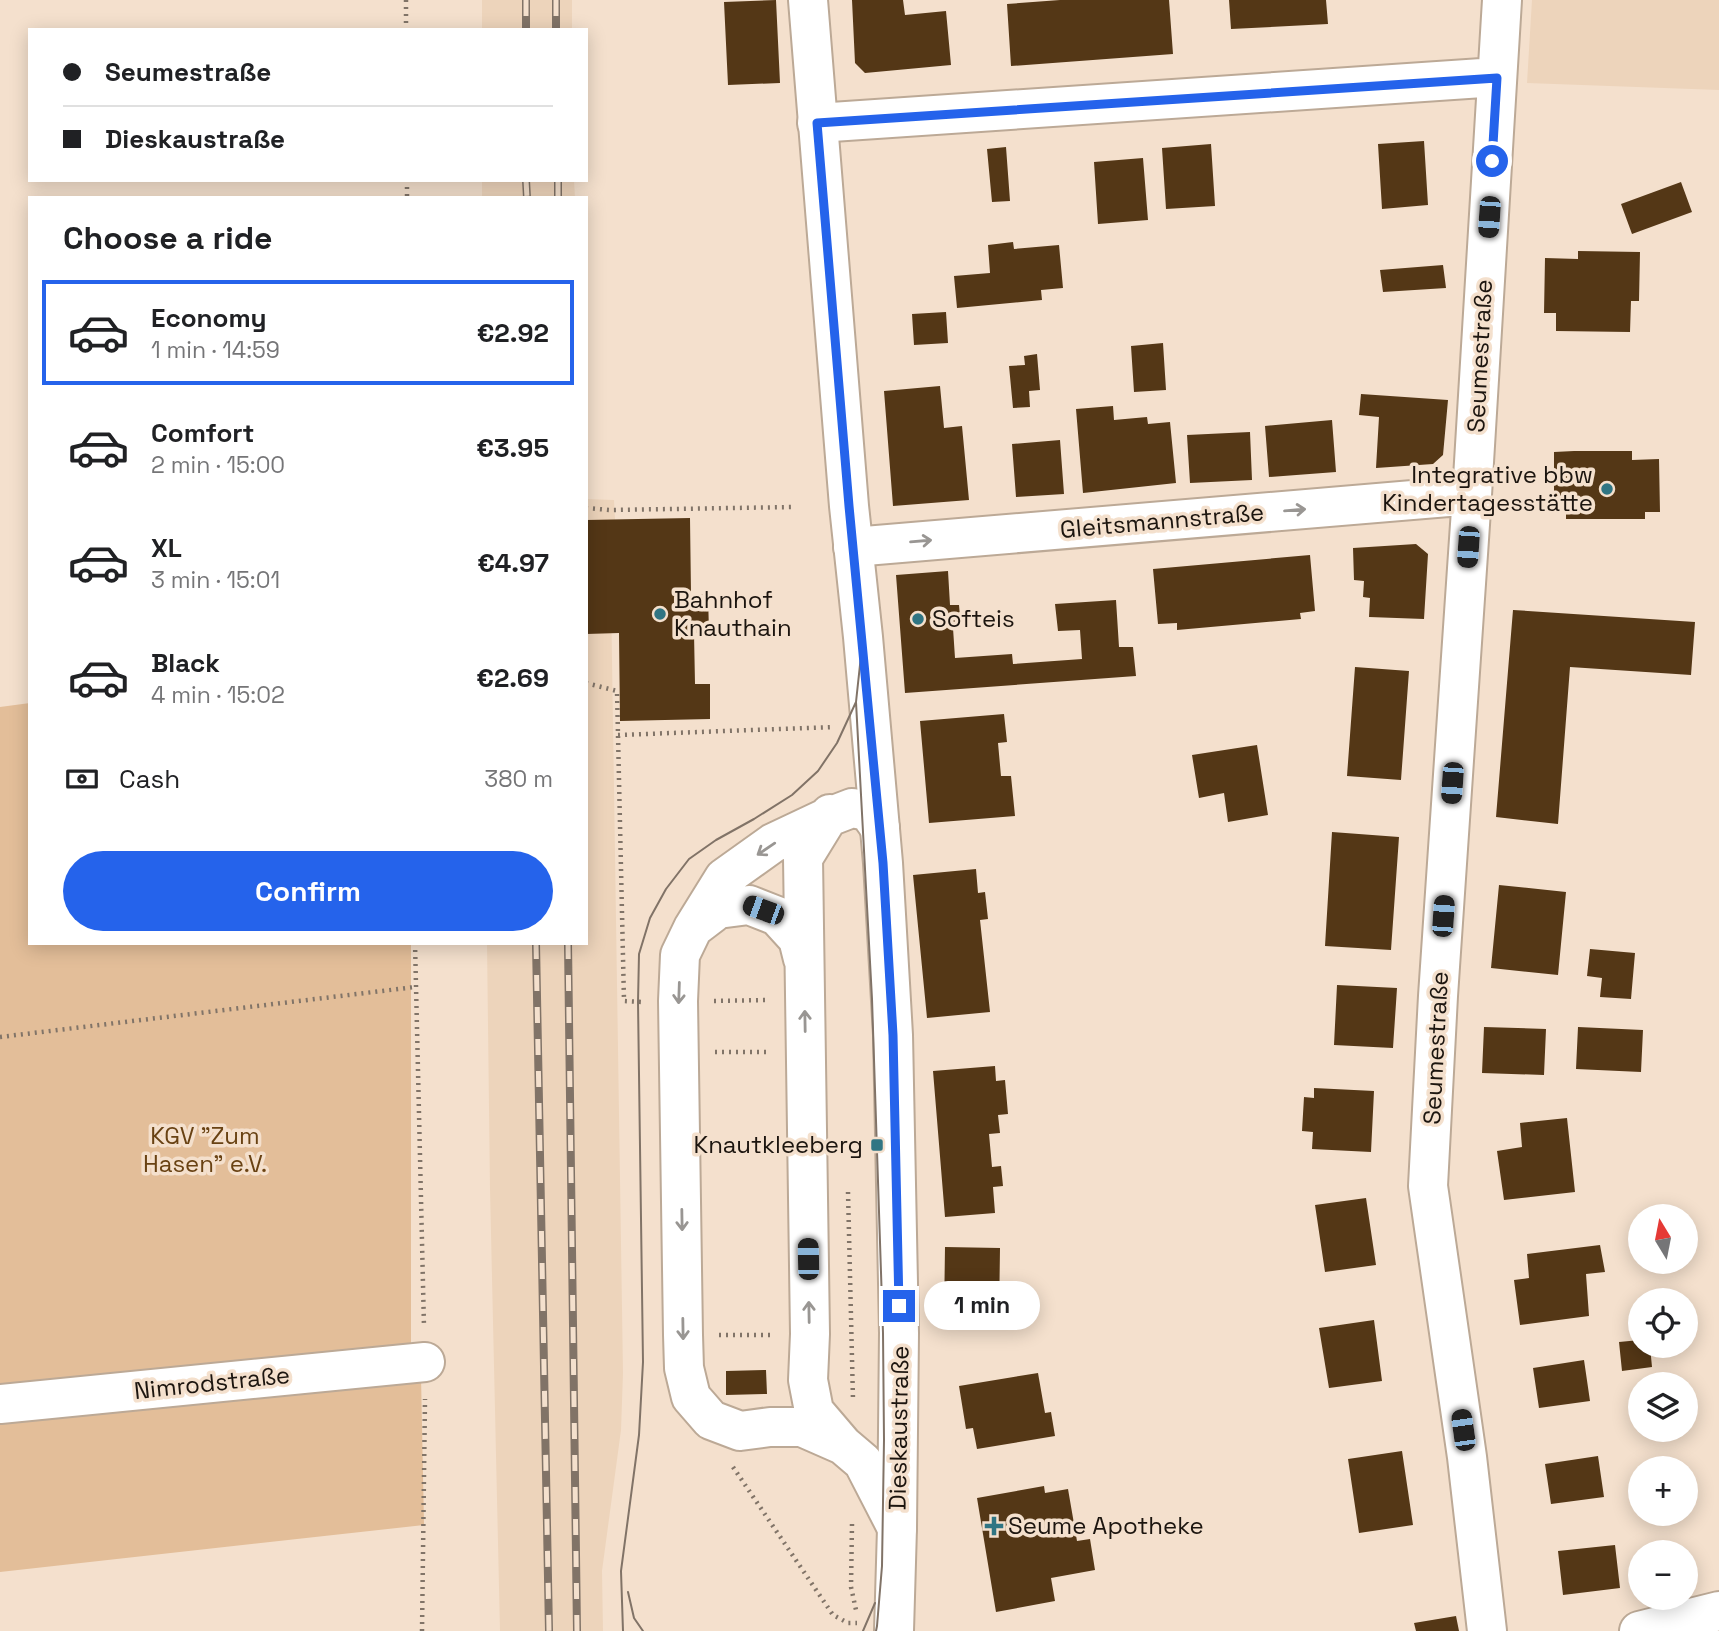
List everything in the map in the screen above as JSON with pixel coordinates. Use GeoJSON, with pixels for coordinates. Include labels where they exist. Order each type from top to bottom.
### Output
{"type":"FeatureCollection","features":[{"type":"Feature","properties":{"kind":"street","name":"Dieskaustraße"},"geometry":{"type":"LineString","coordinates":[[808,0],[853,547],[883,863],[894,1062],[900,1333],[898,1528],[876,1627]]}},
{"type":"Feature","properties":{"kind":"street","name":"Seumestraße"},"geometry":{"type":"LineString","coordinates":[[1487,1631],[1428,1186],[1502,0]]}},
{"type":"Feature","properties":{"kind":"street"},"geometry":{"type":"LineString","coordinates":[[817,123],[1497,78]]}},
{"type":"Feature","properties":{"kind":"street","name":"Gleitsmannstraße"},"geometry":{"type":"LineString","coordinates":[[853,547],[1472,495]]}},
{"type":"Feature","properties":{"kind":"street"},"geometry":{"type":"LineString","coordinates":[[875,766],[827,817],[803,858],[810,1334],[808,1380],[814,1411],[843,1445],[863,1462],[898,1528]]}},
{"type":"Feature","properties":{"kind":"street"},"geometry":{"type":"LineString","coordinates":[[843,1445],[802,1427],[740,1431],[711,1420],[691,1397],[684,1368],[683,1335],[678,1001],[680,956],[724,878],[773,843],[852,808],[867,811],[880,828]]}},
{"type":"Feature","properties":{"kind":"street"},"geometry":{"type":"LineString","coordinates":[[694,928],[718,909],[749,905],[777,916],[798,939],[805,968]]}},
{"type":"Feature","properties":{"kind":"street","name":"Nimrodstraße"},"geometry":{"type":"LineString","coordinates":[[0,1404],[425,1362]]}},
{"type":"Feature","properties":{"kind":"street"},"geometry":{"type":"LineString","coordinates":[[770,1427],[795,1408],[808,1380]]}},
{"type":"Feature","properties":{"kind":"street"},"geometry":{"type":"LineString","coordinates":[[1639,1631],[1719,1611]]}},
{"type":"Feature","properties":{"kind":"path"},"geometry":{"type":"LineString","coordinates":[[406,0],[406,28]]}},
{"type":"Feature","properties":{"kind":"path"},"geometry":{"type":"LineString","coordinates":[[588,508],[794,507]]}},
{"type":"Feature","properties":{"kind":"path"},"geometry":{"type":"LineString","coordinates":[[588,684],[617,691],[624,1001],[647,1002]]}},
{"type":"Feature","properties":{"kind":"path"},"geometry":{"type":"LineString","coordinates":[[618,735],[834,727]]}},
{"type":"Feature","properties":{"kind":"path"},"geometry":{"type":"LineString","coordinates":[[415,945],[425,1362],[422,1631]]}},
{"type":"Feature","properties":{"kind":"path"},"geometry":{"type":"LineString","coordinates":[[0,1037],[415,987]]}},
{"type":"Feature","properties":{"kind":"path"},"geometry":{"type":"LineString","coordinates":[[714,1001],[769,1000]]}},
{"type":"Feature","properties":{"kind":"path"},"geometry":{"type":"LineString","coordinates":[[715,1052],[770,1052]]}},
{"type":"Feature","properties":{"kind":"path"},"geometry":{"type":"LineString","coordinates":[[852,1321],[853,1409]]}},
{"type":"Feature","properties":{"kind":"path"},"geometry":{"type":"LineString","coordinates":[[718,1335],[774,1335]]}},
{"type":"Feature","properties":{"kind":"path"},"geometry":{"type":"LineString","coordinates":[[711,1420],[718,1444],[833,1615],[848,1623],[876,1627]]}},
{"type":"Feature","properties":{"kind":"path"},"geometry":{"type":"LineString","coordinates":[[852,1523],[851,1587],[876,1627]]}},
{"type":"Feature","properties":{"kind":"path"},"geometry":{"type":"LineString","coordinates":[[860,1631],[876,1627]]}},
{"type":"Feature","properties":{"kind":"shaded area"},"geometry":{"type":"Polygon","coordinates":[[[482,0],[572,0],[572,28],[482,28],[482,0]]]}},
{"type":"Feature","properties":{"kind":"shaded area"},"geometry":{"type":"Polygon","coordinates":[[[1532,0],[1719,0],[1719,90],[1527,83],[1532,0]]]}},
{"type":"Feature","properties":{"kind":"shaded area"},"geometry":{"type":"Polygon","coordinates":[[[482,182],[574,182],[575,196],[482,196],[482,182]]]}},
{"type":"Feature","properties":{"kind":"shaded area"},"geometry":{"type":"Polygon","coordinates":[[[588,499],[614,500],[611,595],[623,1373],[621,1430],[602,1571],[603,1631],[500,1631],[487,945],[588,945],[588,499]]]}},
{"type":"Feature","properties":{"kind":"green space","name":"KGV \"Zum Hasen\" e.V."},"geometry":{"type":"Polygon","coordinates":[[[28,703],[28,945],[411,945],[411,1347],[0,1387],[0,707],[28,703]]]}},
{"type":"Feature","properties":{"kind":"green space"},"geometry":{"type":"Polygon","coordinates":[[[421,1376],[424,1525],[0,1572],[0,1420],[421,1376]]]}},
{"type":"Feature","properties":{"kind":"building"},"geometry":{"type":"Polygon","coordinates":[[[776,0],[780,83],[728,85],[724,2],[776,0]]]}},
{"type":"Feature","properties":{"kind":"building"},"geometry":{"type":"Polygon","coordinates":[[[852,0],[903,0],[905,15],[946,11],[951,65],[865,73],[855,63],[852,0]]]}},
{"type":"Feature","properties":{"kind":"building"},"geometry":{"type":"Polygon","coordinates":[[[1060,0],[1169,0],[1173,54],[1011,66],[1007,4],[1060,0]]]}},
{"type":"Feature","properties":{"kind":"building"},"geometry":{"type":"Polygon","coordinates":[[[1229,0],[1326,0],[1328,24],[1231,29],[1229,0]]]}},
{"type":"Feature","properties":{"kind":"building"},"geometry":{"type":"Polygon","coordinates":[[[1424,141],[1428,205],[1382,209],[1378,144],[1424,141]]]}},
{"type":"Feature","properties":{"kind":"building"},"geometry":{"type":"Polygon","coordinates":[[[1211,144],[1215,206],[1166,209],[1162,148],[1211,144]]]}},
{"type":"Feature","properties":{"kind":"building"},"geometry":{"type":"Polygon","coordinates":[[[1006,147],[1010,201],[992,202],[987,149],[1006,147]]]}},
{"type":"Feature","properties":{"kind":"building"},"geometry":{"type":"Polygon","coordinates":[[[1143,158],[1148,220],[1098,224],[1094,162],[1143,158]]]}},
{"type":"Feature","properties":{"kind":"building"},"geometry":{"type":"Polygon","coordinates":[[[1681,182],[1692,212],[1632,234],[1621,204],[1681,182]]]}},
{"type":"Feature","properties":{"kind":"building"},"geometry":{"type":"Polygon","coordinates":[[[1013,242],[1014,249],[1059,245],[1063,288],[1041,290],[1042,300],[957,308],[954,276],[990,273],[988,245],[1013,242]]]}},
{"type":"Feature","properties":{"kind":"building"},"geometry":{"type":"Polygon","coordinates":[[[1578,251],[1640,252],[1639,301],[1631,301],[1630,332],[1556,331],[1556,313],[1544,313],[1545,258],[1578,259],[1578,251]]]}},
{"type":"Feature","properties":{"kind":"building"},"geometry":{"type":"Polygon","coordinates":[[[1443,265],[1446,288],[1383,292],[1380,270],[1443,265]]]}},
{"type":"Feature","properties":{"kind":"building"},"geometry":{"type":"Polygon","coordinates":[[[946,312],[948,343],[914,345],[912,314],[946,312]]]}},
{"type":"Feature","properties":{"kind":"building"},"geometry":{"type":"Polygon","coordinates":[[[1163,343],[1166,390],[1134,392],[1131,346],[1163,343]]]}},
{"type":"Feature","properties":{"kind":"building"},"geometry":{"type":"Polygon","coordinates":[[[1037,354],[1040,390],[1029,391],[1030,407],[1013,408],[1009,366],[1025,365],[1024,356],[1037,354]]]}},
{"type":"Feature","properties":{"kind":"building"},"geometry":{"type":"Polygon","coordinates":[[[940,386],[944,428],[962,426],[969,500],[893,506],[884,391],[940,386]]]}},
{"type":"Feature","properties":{"kind":"building"},"geometry":{"type":"Polygon","coordinates":[[[1361,394],[1448,400],[1443,455],[1433,464],[1376,468],[1379,417],[1359,415],[1361,394]]]}},
{"type":"Feature","properties":{"kind":"building"},"geometry":{"type":"Polygon","coordinates":[[[1113,406],[1114,420],[1147,417],[1148,424],[1170,422],[1176,483],[1083,493],[1076,409],[1113,406]]]}},
{"type":"Feature","properties":{"kind":"building"},"geometry":{"type":"Polygon","coordinates":[[[1332,420],[1336,472],[1269,477],[1265,426],[1332,420]]]}},
{"type":"Feature","properties":{"kind":"building"},"geometry":{"type":"Polygon","coordinates":[[[1250,432],[1252,480],[1190,483],[1187,435],[1250,432]]]}},
{"type":"Feature","properties":{"kind":"building"},"geometry":{"type":"Polygon","coordinates":[[[1060,440],[1064,494],[1016,497],[1012,444],[1060,440]]]}},
{"type":"Feature","properties":{"kind":"building","name":"Integrative bbw Kindertagesstätte"},"geometry":{"type":"Polygon","coordinates":[[[1632,451],[1632,460],[1659,459],[1660,512],[1645,512],[1645,519],[1566,519],[1566,496],[1554,496],[1554,452],[1632,451]]]}},
{"type":"Feature","properties":{"kind":"building","name":"Bahnhof Knauthain"},"geometry":{"type":"Polygon","coordinates":[[[690,518],[691,594],[708,594],[709,633],[694,633],[695,684],[710,684],[710,719],[620,721],[619,633],[588,634],[588,520],[690,518]]]}},
{"type":"Feature","properties":{"kind":"building"},"geometry":{"type":"Polygon","coordinates":[[[1416,544],[1428,554],[1424,619],[1369,617],[1370,598],[1363,597],[1364,581],[1354,580],[1353,548],[1416,544]]]}},
{"type":"Feature","properties":{"kind":"building"},"geometry":{"type":"Polygon","coordinates":[[[1310,555],[1315,611],[1300,613],[1301,619],[1177,630],[1177,623],[1158,624],[1153,569],[1310,555]]]}},
{"type":"Feature","properties":{"kind":"building"},"geometry":{"type":"Polygon","coordinates":[[[948,571],[950,605],[959,605],[961,628],[953,628],[955,658],[1012,654],[1013,664],[1082,659],[1080,630],[1058,631],[1055,604],[1116,600],[1119,647],[1133,647],[1136,676],[905,693],[896,575],[948,571]]]}},
{"type":"Feature","properties":{"kind":"building"},"geometry":{"type":"Polygon","coordinates":[[[1513,610],[1695,622],[1691,675],[1570,667],[1558,824],[1496,817],[1513,610]]]}},
{"type":"Feature","properties":{"kind":"building"},"geometry":{"type":"Polygon","coordinates":[[[1355,667],[1409,671],[1401,780],[1347,776],[1355,667]]]}},
{"type":"Feature","properties":{"kind":"building"},"geometry":{"type":"Polygon","coordinates":[[[1004,714],[1007,742],[998,743],[1001,776],[1011,776],[1015,816],[929,823],[920,721],[1004,714]]]}},
{"type":"Feature","properties":{"kind":"building"},"geometry":{"type":"Polygon","coordinates":[[[1257,745],[1268,815],[1228,822],[1224,793],[1199,798],[1192,755],[1257,745]]]}},
{"type":"Feature","properties":{"kind":"building"},"geometry":{"type":"Polygon","coordinates":[[[1332,832],[1399,837],[1391,950],[1325,946],[1332,832]]]}},
{"type":"Feature","properties":{"kind":"building"},"geometry":{"type":"Polygon","coordinates":[[[976,869],[978,893],[985,892],[988,919],[980,920],[990,1012],[927,1018],[913,875],[976,869]]]}},
{"type":"Feature","properties":{"kind":"building"},"geometry":{"type":"Polygon","coordinates":[[[1499,885],[1566,892],[1558,975],[1491,968],[1499,885]]]}},
{"type":"Feature","properties":{"kind":"building"},"geometry":{"type":"Polygon","coordinates":[[[1590,949],[1635,953],[1631,999],[1600,997],[1602,978],[1587,976],[1590,949]]]}},
{"type":"Feature","properties":{"kind":"building"},"geometry":{"type":"Polygon","coordinates":[[[1337,985],[1397,988],[1393,1048],[1334,1045],[1337,985]]]}},
{"type":"Feature","properties":{"kind":"building"},"geometry":{"type":"Polygon","coordinates":[[[1484,1027],[1546,1029],[1544,1075],[1482,1073],[1484,1027]]]}},
{"type":"Feature","properties":{"kind":"building"},"geometry":{"type":"Polygon","coordinates":[[[1578,1027],[1643,1030],[1641,1072],[1576,1069],[1578,1027]]]}},
{"type":"Feature","properties":{"kind":"building"},"geometry":{"type":"Polygon","coordinates":[[[995,1066],[996,1081],[1005,1080],[1008,1114],[998,1115],[1000,1133],[989,1134],[992,1167],[1001,1166],[1003,1186],[993,1187],[995,1213],[945,1217],[933,1071],[995,1066]]]}},
{"type":"Feature","properties":{"kind":"building"},"geometry":{"type":"Polygon","coordinates":[[[1314,1088],[1374,1091],[1371,1152],[1312,1149],[1313,1132],[1302,1131],[1304,1097],[1314,1098],[1314,1088]]]}},
{"type":"Feature","properties":{"kind":"building"},"geometry":{"type":"Polygon","coordinates":[[[1567,1118],[1575,1192],[1504,1200],[1497,1151],[1522,1147],[1520,1123],[1567,1118]]]}},
{"type":"Feature","properties":{"kind":"building"},"geometry":{"type":"Polygon","coordinates":[[[1366,1198],[1376,1265],[1325,1272],[1315,1205],[1366,1198]]]}},
{"type":"Feature","properties":{"kind":"building"},"geometry":{"type":"Polygon","coordinates":[[[1600,1245],[1605,1272],[1586,1274],[1589,1316],[1520,1325],[1514,1280],[1529,1278],[1527,1254],[1600,1245]]]}},
{"type":"Feature","properties":{"kind":"building"},"geometry":{"type":"Polygon","coordinates":[[[945,1247],[1000,1248],[999,1318],[944,1317],[945,1247]]]}},
{"type":"Feature","properties":{"kind":"building"},"geometry":{"type":"Polygon","coordinates":[[[1374,1320],[1382,1381],[1329,1388],[1319,1328],[1374,1320]]]}},
{"type":"Feature","properties":{"kind":"building"},"geometry":{"type":"Polygon","coordinates":[[[1628,1341],[1628,1358],[1651,1358],[1652,1367],[1622,1371],[1619,1342],[1628,1341]]]}},
{"type":"Feature","properties":{"kind":"building"},"geometry":{"type":"Polygon","coordinates":[[[1584,1360],[1590,1401],[1539,1408],[1533,1368],[1584,1360]]]}},
{"type":"Feature","properties":{"kind":"building"},"geometry":{"type":"Polygon","coordinates":[[[766,1370],[767,1394],[726,1395],[726,1371],[766,1370]]]}},
{"type":"Feature","properties":{"kind":"building"},"geometry":{"type":"Polygon","coordinates":[[[1038,1373],[1045,1413],[1051,1412],[1055,1436],[977,1449],[973,1428],[966,1429],[959,1386],[1038,1373]]]}},
{"type":"Feature","properties":{"kind":"building"},"geometry":{"type":"Polygon","coordinates":[[[1402,1451],[1413,1525],[1359,1533],[1348,1459],[1402,1451]]]}},
{"type":"Feature","properties":{"kind":"building"},"geometry":{"type":"Polygon","coordinates":[[[1598,1456],[1604,1497],[1551,1504],[1545,1464],[1598,1456]]]}},
{"type":"Feature","properties":{"kind":"building"},"geometry":{"type":"Polygon","coordinates":[[[1044,1486],[1045,1493],[1068,1489],[1077,1541],[1090,1539],[1095,1570],[1051,1578],[1055,1601],[996,1612],[977,1498],[1044,1486]]]}},
{"type":"Feature","properties":{"kind":"building"},"geometry":{"type":"Polygon","coordinates":[[[1615,1545],[1620,1588],[1563,1595],[1558,1551],[1615,1545]]]}},
{"type":"Feature","properties":{"kind":"building"},"geometry":{"type":"Polygon","coordinates":[[[1456,1616],[1459,1631],[1416,1631],[1414,1623],[1456,1616]]]}},
{"type":"Feature","properties":{"kind":"tram line"},"geometry":{"type":"LineString","coordinates":[[863,637],[856,702],[872,999],[883,1333],[882,1566],[876,1631]]}},
{"type":"Feature","properties":{"kind":"tram line"},"geometry":{"type":"LineString","coordinates":[[623,1631],[621,1571],[639,1435],[643,1362],[639,954],[650,918],[666,889],[689,859],[792,795],[818,771],[837,743],[856,702]]}},
{"type":"Feature","properties":{"kind":"tram line"},"geometry":{"type":"LineString","coordinates":[[628,1592],[634,1618],[643,1631]]}},
{"type":"Feature","properties":{"kind":"tram line"},"geometry":{"type":"LineString","coordinates":[[863,1631],[875,1603]]}},
{"type":"Feature","properties":{"kind":"railway"},"geometry":{"type":"LineString","coordinates":[[526,0],[526,28]]}},
{"type":"Feature","properties":{"kind":"railway"},"geometry":{"type":"LineString","coordinates":[[556,0],[556,28]]}},
{"type":"Feature","properties":{"kind":"railway"},"geometry":{"type":"LineString","coordinates":[[526,182],[527,196]]}},
{"type":"Feature","properties":{"kind":"railway"},"geometry":{"type":"LineString","coordinates":[[558,182],[558,196]]}},
{"type":"Feature","properties":{"kind":"railway"},"geometry":{"type":"LineString","coordinates":[[536,945],[549,1631]]}},
{"type":"Feature","properties":{"kind":"railway"},"geometry":{"type":"LineString","coordinates":[[568,945],[577,1631]]}},
{"type":"Feature","properties":{"kind":"place","name":"Integrative bbw Kindertagesstätte"},"geometry":{"type":"Point","coordinates":[1607,489]}},
{"type":"Feature","properties":{"kind":"place","name":"Bahnhof Knauthain"},"geometry":{"type":"Point","coordinates":[660,614]}},
{"type":"Feature","properties":{"kind":"place","name":"Softeis"},"geometry":{"type":"Point","coordinates":[918,619]}},
{"type":"Feature","properties":{"kind":"place","name":"Knautkleeberg"},"geometry":{"type":"Point","coordinates":[877,1145]}},
{"type":"Feature","properties":{"kind":"place","name":"Seume Apotheke"},"geometry":{"type":"Point","coordinates":[994,1526]}},
{"type":"Feature","properties":{"kind":"route"},"geometry":{"type":"LineString","coordinates":[[899,1306],[893,1035],[883,863],[849,506],[817,123],[1497,78],[1492,161]]}}]}
